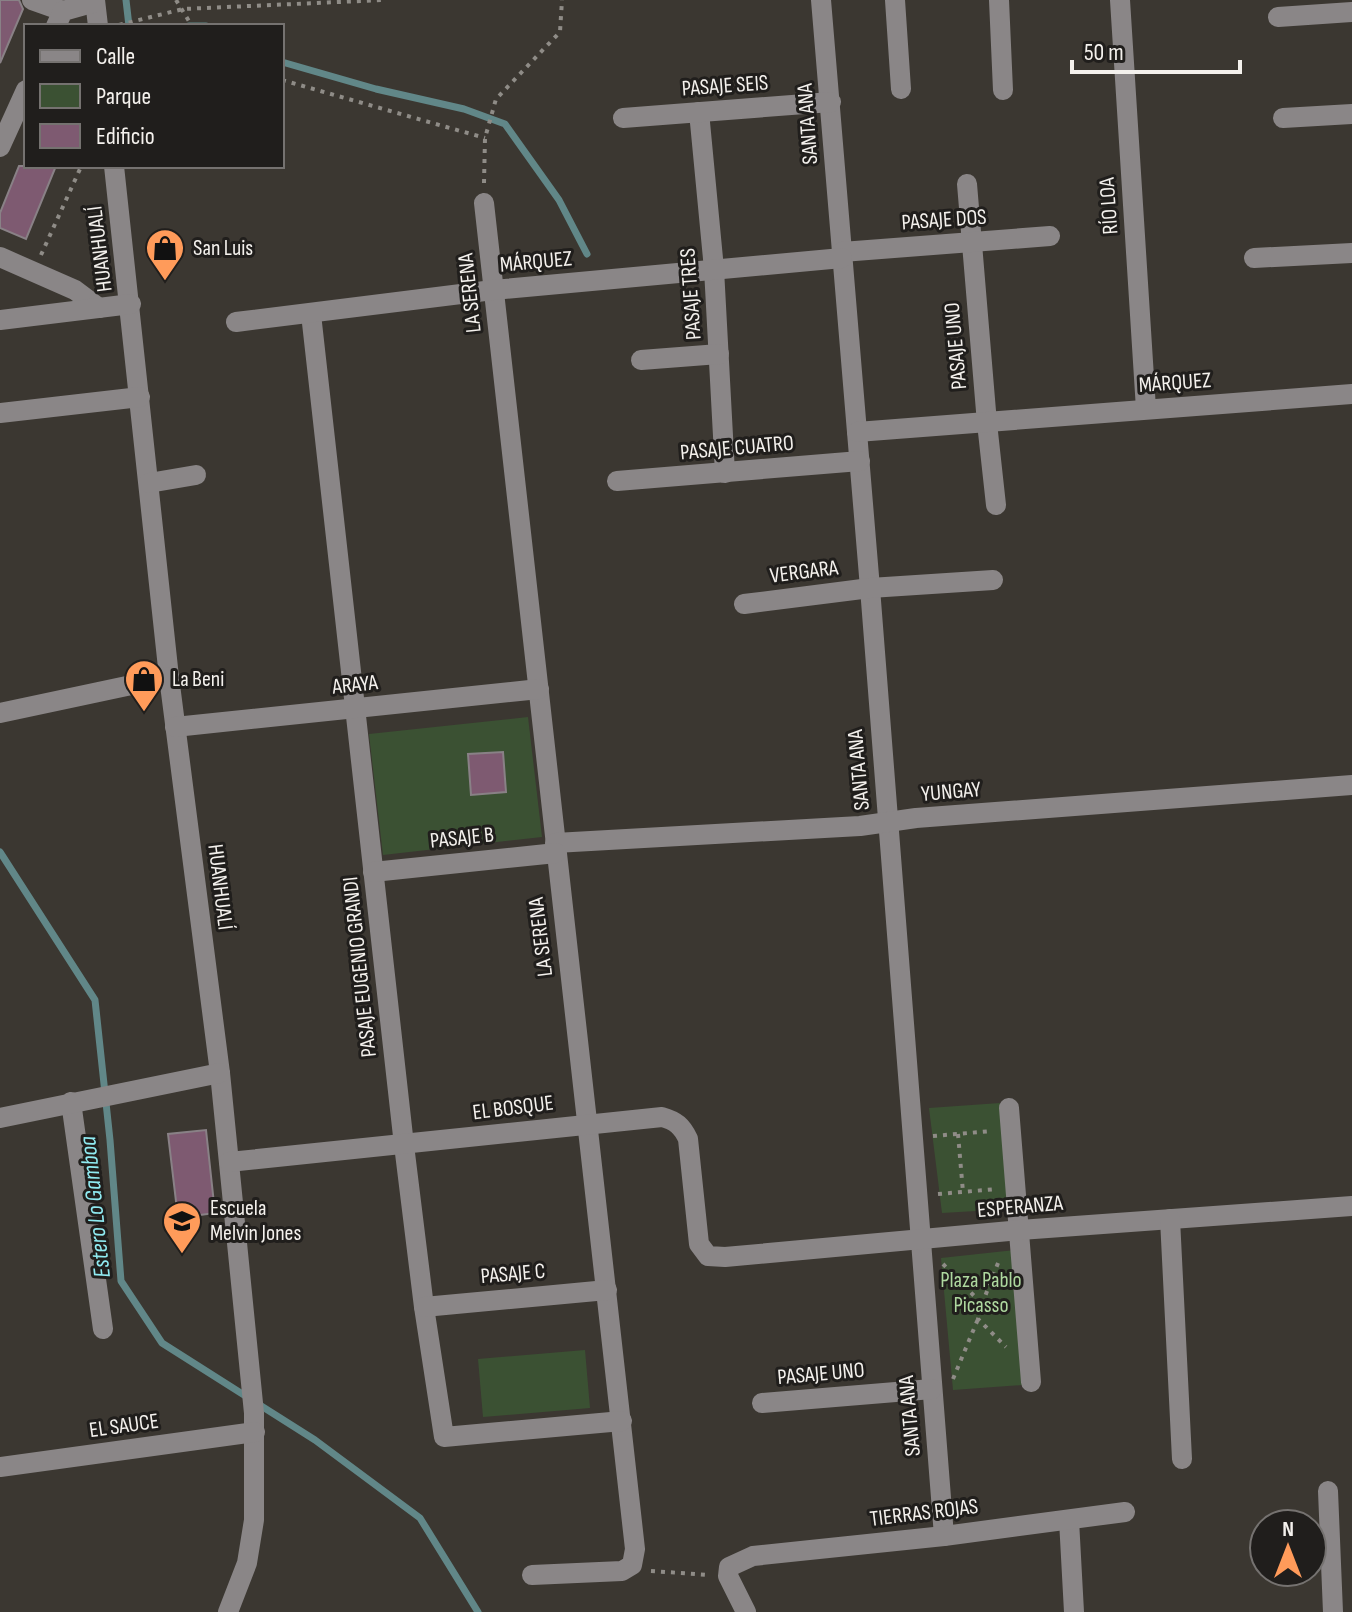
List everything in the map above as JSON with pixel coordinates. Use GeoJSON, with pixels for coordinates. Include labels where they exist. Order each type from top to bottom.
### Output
{"type":"FeatureCollection","features":[{"type":"Feature","properties":{"kind":"street"},"geometry":{"type":"LineString","coordinates":[[32,0],[60,18],[95,1],[98,24]]}},
{"type":"Feature","properties":{"kind":"street","name":"SANTA ANA"},"geometry":{"type":"LineString","coordinates":[[821,0],[944,1536]]}},
{"type":"Feature","properties":{"kind":"street"},"geometry":{"type":"LineString","coordinates":[[895,0],[901,89]]}},
{"type":"Feature","properties":{"kind":"street"},"geometry":{"type":"LineString","coordinates":[[999,0],[1003,90]]}},
{"type":"Feature","properties":{"kind":"street","name":"RÍO LOA"},"geometry":{"type":"LineString","coordinates":[[1120,0],[1146,409]]}},
{"type":"Feature","properties":{"kind":"street"},"geometry":{"type":"LineString","coordinates":[[1278,17],[1352,12]]}},
{"type":"Feature","properties":{"kind":"street"},"geometry":{"type":"LineString","coordinates":[[0,147],[24,94]]}},
{"type":"Feature","properties":{"kind":"street","name":"PASAJE SEIS"},"geometry":{"type":"LineString","coordinates":[[623,118],[831,102]]}},
{"type":"Feature","properties":{"kind":"street","name":"PASAJE TRES"},"geometry":{"type":"LineString","coordinates":[[699,112],[714,269],[725,473]]}},
{"type":"Feature","properties":{"kind":"street"},"geometry":{"type":"LineString","coordinates":[[1283,118],[1352,114]]}},
{"type":"Feature","properties":{"kind":"street","name":"HUANHUALÍ"},"geometry":{"type":"LineString","coordinates":[[114,168],[169,677],[220,1073],[254,1422],[254,1520],[247,1563],[228,1612]]}},
{"type":"Feature","properties":{"kind":"street","name":"PASAJE UNO"},"geometry":{"type":"LineString","coordinates":[[967,184],[996,505]]}},
{"type":"Feature","properties":{"kind":"street","name":"LA SERENA"},"geometry":{"type":"LineString","coordinates":[[484,203],[622,1421],[635,1549],[632,1565]]}},
{"type":"Feature","properties":{"kind":"street","name":"PASAJE DOS"},"geometry":{"type":"LineString","coordinates":[[842,255],[1050,236]]}},
{"type":"Feature","properties":{"kind":"street"},"geometry":{"type":"LineString","coordinates":[[1254,258],[1352,253]]}},
{"type":"Feature","properties":{"kind":"street","name":"MÁRQUEZ"},"geometry":{"type":"LineString","coordinates":[[236,322],[493,290],[842,255]]}},
{"type":"Feature","properties":{"kind":"street"},"geometry":{"type":"LineString","coordinates":[[0,257],[75,290],[99,308]]}},
{"type":"Feature","properties":{"kind":"street"},"geometry":{"type":"LineString","coordinates":[[0,320],[131,304]]}},
{"type":"Feature","properties":{"kind":"street","name":"PASAJE EUGENIO GRANDI"},"geometry":{"type":"LineString","coordinates":[[311,314],[404,1145],[444,1437],[622,1421]]}},
{"type":"Feature","properties":{"kind":"street"},"geometry":{"type":"LineString","coordinates":[[641,360],[719,354]]}},
{"type":"Feature","properties":{"kind":"street","name":"MÁRQUEZ"},"geometry":{"type":"LineString","coordinates":[[857,432],[1352,394]]}},
{"type":"Feature","properties":{"kind":"street"},"geometry":{"type":"LineString","coordinates":[[0,413],[140,397]]}},
{"type":"Feature","properties":{"kind":"street","name":"PASAJE CUATRO"},"geometry":{"type":"LineString","coordinates":[[617,481],[860,461]]}},
{"type":"Feature","properties":{"kind":"street"},"geometry":{"type":"LineString","coordinates":[[149,483],[196,475]]}},
{"type":"Feature","properties":{"kind":"street","name":"VERGARA"},"geometry":{"type":"LineString","coordinates":[[744,604],[870,588],[993,580]]}},
{"type":"Feature","properties":{"kind":"street"},"geometry":{"type":"LineString","coordinates":[[0,713],[169,677]]}},
{"type":"Feature","properties":{"kind":"street","name":"ARAYA"},"geometry":{"type":"LineString","coordinates":[[175,727],[539,689]]}},
{"type":"Feature","properties":{"kind":"street","name":"YUNGAY"},"geometry":{"type":"LineString","coordinates":[[555,848],[1352,785]]}},
{"type":"Feature","properties":{"kind":"street","name":"PASAJE B"},"geometry":{"type":"LineString","coordinates":[[373,872],[555,848]]}},
{"type":"Feature","properties":{"kind":"street"},"geometry":{"type":"LineString","coordinates":[[0,1118],[220,1073]]}},
{"type":"Feature","properties":{"kind":"street"},"geometry":{"type":"LineString","coordinates":[[77,1101],[103,1329]]}},
{"type":"Feature","properties":{"kind":"street"},"geometry":{"type":"LineString","coordinates":[[1009,1108],[1031,1376]]}},
{"type":"Feature","properties":{"kind":"street","name":"EL BOSQUE"},"geometry":{"type":"LineString","coordinates":[[229,1162],[662,1117],[675,1121],[688,1139],[699,1244]]}},
{"type":"Feature","properties":{"kind":"street","name":"ESPERANZA"},"geometry":{"type":"LineString","coordinates":[[699,1244],[708,1256],[725,1257],[1020,1230],[1352,1206]]}},
{"type":"Feature","properties":{"kind":"street"},"geometry":{"type":"LineString","coordinates":[[1170,1219],[1182,1459]]}},
{"type":"Feature","properties":{"kind":"street","name":"PASAJE C"},"geometry":{"type":"LineString","coordinates":[[424,1307],[607,1290]]}},
{"type":"Feature","properties":{"kind":"street","name":"PASAJE UNO"},"geometry":{"type":"LineString","coordinates":[[762,1403],[932,1389]]}},
{"type":"Feature","properties":{"kind":"street","name":"EL SAUCE"},"geometry":{"type":"LineString","coordinates":[[0,1467],[254,1422]]}},
{"type":"Feature","properties":{"kind":"street"},"geometry":{"type":"LineString","coordinates":[[1328,1491],[1333,1612]]}},
{"type":"Feature","properties":{"kind":"street","name":"TIERRAS ROJAS"},"geometry":{"type":"LineString","coordinates":[[729,1571],[753,1556],[944,1536],[1125,1512]]}},
{"type":"Feature","properties":{"kind":"street"},"geometry":{"type":"LineString","coordinates":[[1069,1520],[1074,1612]]}},
{"type":"Feature","properties":{"kind":"street"},"geometry":{"type":"LineString","coordinates":[[532,1575],[622,1571],[632,1565]]}},
{"type":"Feature","properties":{"kind":"street"},"geometry":{"type":"LineString","coordinates":[[729,1571],[746,1612]]}},
{"type":"Feature","properties":{"kind":"path"},"geometry":{"type":"LineString","coordinates":[[176,0],[191,24]]}},
{"type":"Feature","properties":{"kind":"path"},"geometry":{"type":"LineString","coordinates":[[126,24],[183,9],[383,0]]}},
{"type":"Feature","properties":{"kind":"path"},"geometry":{"type":"LineString","coordinates":[[484,203],[485,138],[496,99],[560,32],[562,0]]}},
{"type":"Feature","properties":{"kind":"path"},"geometry":{"type":"LineString","coordinates":[[284,81],[485,138]]}},
{"type":"Feature","properties":{"kind":"path"},"geometry":{"type":"LineString","coordinates":[[34,272],[82,168]]}},
{"type":"Feature","properties":{"kind":"path"},"geometry":{"type":"LineString","coordinates":[[911,1138],[1011,1130]]}},
{"type":"Feature","properties":{"kind":"path"},"geometry":{"type":"LineString","coordinates":[[958,1134],[963,1192]]}},
{"type":"Feature","properties":{"kind":"path"},"geometry":{"type":"LineString","coordinates":[[916,1196],[1016,1187]]}},
{"type":"Feature","properties":{"kind":"path"},"geometry":{"type":"LineString","coordinates":[[919,1240],[982,1304],[950,1387],[932,1389]]}},
{"type":"Feature","properties":{"kind":"path"},"geometry":{"type":"LineString","coordinates":[[978,1319],[1031,1376]]}},
{"type":"Feature","properties":{"kind":"path"},"geometry":{"type":"LineString","coordinates":[[632,1565],[656,1573],[729,1571]]}},
{"type":"Feature","properties":{"kind":"green space"},"geometry":{"type":"Polygon","coordinates":[[[528,717],[542,837],[383,855],[369,734],[528,717]]]}},
{"type":"Feature","properties":{"kind":"green space","name":"Plaza Pablo Picasso"},"geometry":{"type":"Polygon","coordinates":[[[1000,1103],[1010,1209],[942,1213],[929,1108],[1000,1103]]]}},
{"type":"Feature","properties":{"kind":"green space","name":"Plaza Pablo Picasso"},"geometry":{"type":"Polygon","coordinates":[[[1015,1250],[1023,1385],[953,1390],[941,1258],[1015,1250]]]}},
{"type":"Feature","properties":{"kind":"green space"},"geometry":{"type":"Polygon","coordinates":[[[585,1350],[590,1408],[483,1417],[478,1359],[585,1350]]]}},
{"type":"Feature","properties":{"kind":"building"},"geometry":{"type":"Polygon","coordinates":[[[0,0],[19,0],[23,9],[0,63],[0,0]]]}},
{"type":"Feature","properties":{"kind":"building"},"geometry":{"type":"Polygon","coordinates":[[[19,166],[55,168],[26,239],[0,228],[0,213],[19,166]]]}},
{"type":"Feature","properties":{"kind":"building"},"geometry":{"type":"Polygon","coordinates":[[[503,752],[506,792],[471,795],[468,754],[503,752]]]}},
{"type":"Feature","properties":{"kind":"building"},"geometry":{"type":"Polygon","coordinates":[[[206,1130],[215,1213],[178,1218],[168,1134],[206,1130]]]}},
{"type":"Feature","properties":{"kind":"waterway"},"geometry":{"type":"LineString","coordinates":[[126,0],[129,24]]}},
{"type":"Feature","properties":{"kind":"waterway"},"geometry":{"type":"LineString","coordinates":[[284,63],[376,89],[464,109],[505,124],[559,200],[587,254]]}},
{"type":"Feature","properties":{"kind":"waterway","name":"Estero Lo Gamboa"},"geometry":{"type":"LineString","coordinates":[[0,852],[95,1000],[121,1281],[162,1343],[315,1440],[420,1518],[478,1612]]}},
{"type":"Feature","properties":{"kind":"place","name":"San Luis"},"geometry":{"type":"Point","coordinates":[165,282]}},
{"type":"Feature","properties":{"kind":"place","name":"La Beni"},"geometry":{"type":"Point","coordinates":[144,713]}},
{"type":"Feature","properties":{"kind":"place","name":"Escuela Melvin Jones"},"geometry":{"type":"Point","coordinates":[182,1255]}}]}
